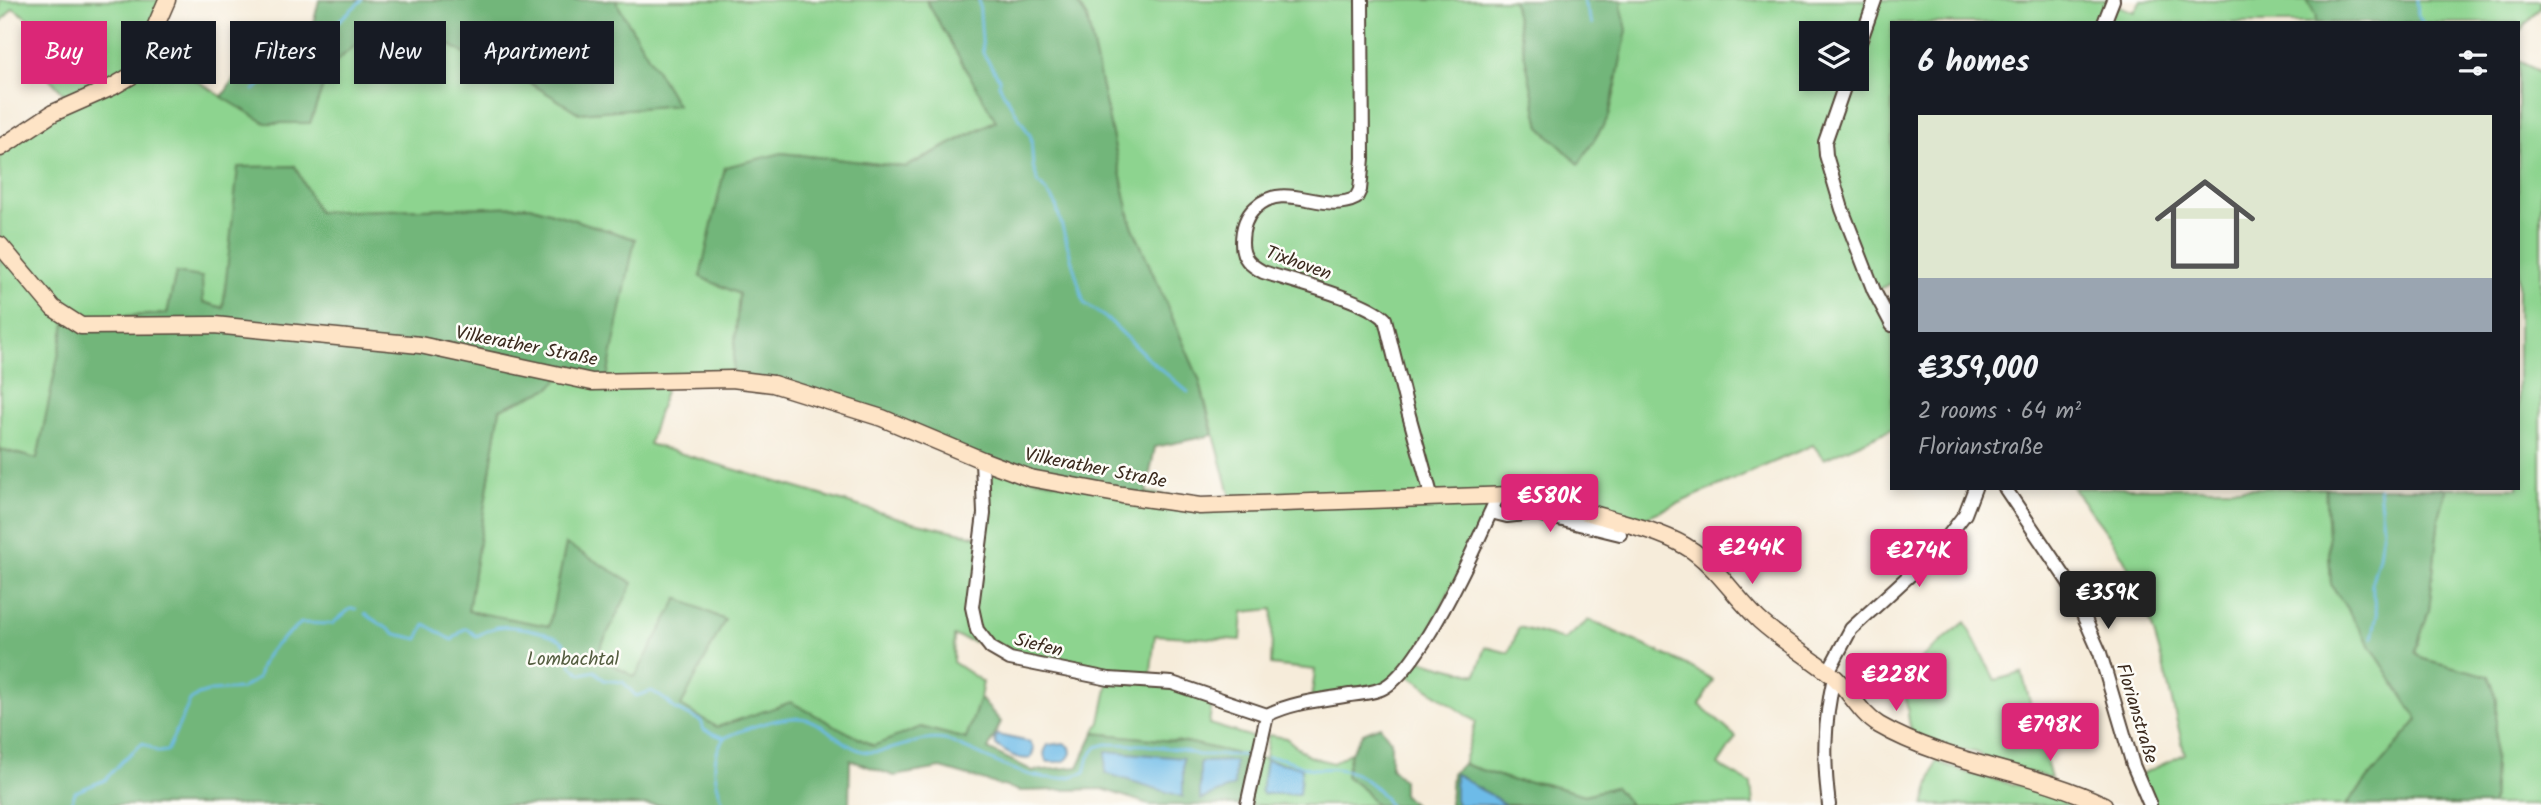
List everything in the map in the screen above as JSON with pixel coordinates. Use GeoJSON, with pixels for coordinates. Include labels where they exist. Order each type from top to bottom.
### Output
{"type":"FeatureCollection","features":[{"type":"Feature","properties":{"kind":"street"},"geometry":{"type":"LineString","coordinates":[[0,148],[53,113],[131,76],[167,0]]}},
{"type":"Feature","properties":{"kind":"street","name":"Tixhoven"},"geometry":{"type":"LineString","coordinates":[[1362,0],[1363,158],[1360,190],[1356,198],[1342,202],[1295,196],[1266,200],[1257,205],[1245,220],[1242,246],[1249,265],[1361,305],[1378,312],[1385,319],[1432,498]]}},
{"type":"Feature","properties":{"kind":"street"},"geometry":{"type":"LineString","coordinates":[[1868,21],[1875,0]]}},
{"type":"Feature","properties":{"kind":"street"},"geometry":{"type":"LineString","coordinates":[[2105,21],[2113,0]]}},
{"type":"Feature","properties":{"kind":"street"},"geometry":{"type":"LineString","coordinates":[[1843,91],[1827,134],[1826,155],[1842,209],[1874,291],[1890,320]]}},
{"type":"Feature","properties":{"kind":"street","name":"Vilkerather Straße"},"geometry":{"type":"LineString","coordinates":[[0,245],[53,308],[80,326],[214,325],[419,345],[592,382],[732,379],[773,384],[882,418],[1030,478],[1200,506],[1498,495],[1522,496],[1546,502],[1628,524],[1676,542],[1710,566],[1762,622],[1831,674],[1871,720],[1912,742],[2052,783],[2104,805]]}},
{"type":"Feature","properties":{"kind":"street","name":"Siefen"},"geometry":{"type":"LineString","coordinates":[[982,460],[984,514],[972,607],[977,630],[991,648],[1010,659],[1109,679],[1172,683],[1267,715]]}},
{"type":"Feature","properties":{"kind":"street"},"geometry":{"type":"LineString","coordinates":[[1829,805],[1824,744],[1831,674],[1851,629],[1949,535],[1965,513],[1974,490]]}},
{"type":"Feature","properties":{"kind":"street","name":"Florianstraße"},"geometry":{"type":"LineString","coordinates":[[2006,490],[2069,583],[2100,653],[2133,765],[2150,805]]}},
{"type":"Feature","properties":{"kind":"street"},"geometry":{"type":"LineString","coordinates":[[1247,805],[1267,715],[1289,706],[1381,689],[1404,672],[1427,638],[1498,495]]}},
{"type":"Feature","properties":{"kind":"street"},"geometry":{"type":"LineString","coordinates":[[1491,512],[1507,516],[1534,513],[1614,536]]}},
{"type":"Feature","properties":{"kind":"green space","name":"Lombachtal"},"geometry":{"type":"Polygon","coordinates":[[[0,0],[167,0],[158,21],[121,21],[121,84],[202,84],[266,123],[310,123],[324,84],[340,84],[340,58],[354,46],[354,84],[446,84],[446,42],[460,51],[460,84],[532,84],[579,113],[676,105],[615,0],[926,0],[996,120],[906,167],[782,153],[739,294],[732,379],[668,381],[649,444],[909,521],[980,537],[982,460],[1010,472],[1233,505],[1199,379],[1131,223],[1087,18],[1075,0],[1513,0],[1540,127],[1579,164],[1609,116],[1618,77],[1623,0],[2113,0],[2112,3],[2134,12],[2141,0],[2307,0],[2316,17],[2315,21],[1890,21],[1890,284],[1874,291],[1890,321],[1890,430],[1824,459],[1813,445],[1628,525],[1498,495],[1415,659],[1476,675],[1486,647],[1509,653],[1519,627],[1564,640],[1589,620],[1685,664],[1713,680],[1700,705],[1736,737],[1718,765],[1751,784],[1753,805],[1630,805],[1615,787],[1585,795],[1541,783],[1514,781],[1463,764],[1476,722],[1404,672],[1390,684],[1311,702],[1315,670],[1271,665],[1273,609],[1243,612],[1241,640],[1155,635],[1150,680],[1213,696],[1209,724],[1262,740],[1258,758],[1265,759],[1268,735],[1286,738],[1308,756],[1333,763],[1351,752],[1346,776],[1364,790],[1376,805],[1237,805],[1242,803],[1246,756],[1191,743],[1094,733],[1100,722],[1109,679],[954,636],[953,662],[983,682],[966,739],[921,727],[874,746],[840,729],[0,805],[389,606],[500,618],[468,611],[500,409],[550,388],[635,239],[530,206],[317,212],[295,166],[223,308],[202,302],[176,273],[167,314],[66,319],[37,459],[0,449],[0,148],[72,103],[55,84],[107,84],[107,21],[32,21],[13,8],[0,23],[0,0]]]}},
{"type":"Feature","properties":{"kind":"green space"},"geometry":{"type":"Polygon","coordinates":[[[319,0],[615,0],[677,105],[579,113],[532,84],[614,84],[614,21],[460,21],[460,51],[446,42],[446,21],[354,21],[354,46],[340,58],[340,21],[314,21],[319,0]]]}},
{"type":"Feature","properties":{"kind":"green space"},"geometry":{"type":"Polygon","coordinates":[[[926,0],[1075,0],[1087,18],[1131,223],[1199,379],[1213,435],[1155,447],[1145,498],[1030,478],[882,418],[732,379],[739,294],[700,277],[725,167],[782,153],[906,167],[996,121],[926,0]]]}},
{"type":"Feature","properties":{"kind":"green space"},"geometry":{"type":"Polygon","coordinates":[[[1513,0],[1623,0],[1621,5],[1627,30],[1609,116],[1579,164],[1540,127],[1513,0]]]}},
{"type":"Feature","properties":{"kind":"green space"},"geometry":{"type":"Polygon","coordinates":[[[2307,0],[2417,0],[2418,16],[2422,21],[2315,21],[2307,0]]]}},
{"type":"Feature","properties":{"kind":"green space"},"geometry":{"type":"Polygon","coordinates":[[[2417,0],[2541,0],[2541,7],[2520,31],[2520,21],[2422,21],[2418,16],[2417,0]]]}},
{"type":"Feature","properties":{"kind":"green space"},"geometry":{"type":"Polygon","coordinates":[[[2520,62],[2541,72],[2541,805],[2492,805],[2497,700],[2489,676],[2423,659],[2415,652],[2429,610],[2439,517],[2446,490],[2520,490],[2520,62]]]}},
{"type":"Feature","properties":{"kind":"green space"},"geometry":{"type":"Polygon","coordinates":[[[231,84],[324,84],[310,123],[266,123],[222,97],[231,84]]]}},
{"type":"Feature","properties":{"kind":"green space","name":"Lombachtal"},"geometry":{"type":"Polygon","coordinates":[[[295,166],[318,212],[530,206],[635,239],[607,378],[566,372],[550,388],[500,409],[468,611],[549,626],[566,544],[633,583],[596,656],[635,677],[678,598],[725,620],[681,706],[717,727],[791,702],[873,746],[921,727],[966,739],[980,698],[1001,722],[988,749],[1033,771],[1078,767],[1094,733],[1191,743],[1246,756],[1242,803],[1151,805],[1102,789],[1020,791],[941,768],[894,776],[850,760],[849,805],[0,805],[0,449],[37,459],[66,319],[167,314],[176,273],[202,277],[203,302],[223,308],[238,167],[295,166]]]}},
{"type":"Feature","properties":{"kind":"green space"},"geometry":{"type":"Polygon","coordinates":[[[2075,490],[2325,490],[2331,584],[2418,720],[2346,805],[2150,805],[2137,776],[2185,754],[2159,649],[2142,597],[2108,534],[2075,490]]]}},
{"type":"Feature","properties":{"kind":"green space"},"geometry":{"type":"Polygon","coordinates":[[[2325,490],[2446,490],[2439,517],[2429,610],[2415,652],[2423,659],[2489,676],[2497,700],[2492,805],[2346,805],[2418,720],[2331,584],[2325,490]]]}},
{"type":"Feature","properties":{"kind":"green space"},"geometry":{"type":"Polygon","coordinates":[[[1965,622],[1995,680],[2022,673],[2051,778],[1996,764],[1975,752],[1936,746],[1911,733],[1902,674],[1965,622]]]}},
{"type":"Feature","properties":{"kind":"green space"},"geometry":{"type":"Polygon","coordinates":[[[1380,726],[1391,741],[1391,768],[1403,780],[1403,794],[1414,805],[1376,805],[1364,790],[1346,776],[1351,752],[1363,733],[1380,726]]]}},
{"type":"Feature","properties":{"kind":"green space"},"geometry":{"type":"Polygon","coordinates":[[[1936,761],[1967,773],[2044,792],[2075,805],[1924,805],[1936,761]]]}},
{"type":"Feature","properties":{"kind":"green space"},"geometry":{"type":"Polygon","coordinates":[[[1463,764],[1514,781],[1541,783],[1585,795],[1615,787],[1630,805],[1504,805],[1455,774],[1455,800],[1458,805],[1450,805],[1452,773],[1463,764]]]}},
{"type":"Feature","properties":{"kind":"water"},"geometry":{"type":"Polygon","coordinates":[[[997,735],[1030,742],[1034,749],[1031,758],[1017,757],[1004,751],[996,745],[997,735]]]}},
{"type":"Feature","properties":{"kind":"water"},"geometry":{"type":"Polygon","coordinates":[[[1064,743],[1070,747],[1071,753],[1067,759],[1062,762],[1048,762],[1044,754],[1048,745],[1064,743]]]}},
{"type":"Feature","properties":{"kind":"water"},"geometry":{"type":"Polygon","coordinates":[[[1106,751],[1183,758],[1183,797],[1105,773],[1106,751]]]}},
{"type":"Feature","properties":{"kind":"water"},"geometry":{"type":"Polygon","coordinates":[[[1266,760],[1302,767],[1299,794],[1263,794],[1261,791],[1266,760]]]}},
{"type":"Feature","properties":{"kind":"water"},"geometry":{"type":"Polygon","coordinates":[[[1235,761],[1234,786],[1200,800],[1200,762],[1235,761]]]}},
{"type":"Feature","properties":{"kind":"water"},"geometry":{"type":"Polygon","coordinates":[[[1455,774],[1504,805],[1458,805],[1455,800],[1455,774]]]}},
{"type":"Feature","properties":{"kind":"waterway"},"geometry":{"type":"LineString","coordinates":[[339,21],[362,0]]}},
{"type":"Feature","properties":{"kind":"waterway"},"geometry":{"type":"LineString","coordinates":[[979,0],[983,53],[1031,137],[1033,166],[1038,182],[1055,202],[1084,303],[1110,321],[1188,392]]}},
{"type":"Feature","properties":{"kind":"waterway"},"geometry":{"type":"LineString","coordinates":[[1583,0],[1592,24]]}},
{"type":"Feature","properties":{"kind":"waterway"},"geometry":{"type":"LineString","coordinates":[[2417,0],[2418,16],[2422,21]]}},
{"type":"Feature","properties":{"kind":"waterway"},"geometry":{"type":"LineString","coordinates":[[254,90],[262,84]]}},
{"type":"Feature","properties":{"kind":"waterway"},"geometry":{"type":"LineString","coordinates":[[2372,638],[2377,615],[2371,584],[2383,528],[2379,490]]}},
{"type":"Feature","properties":{"kind":"waterway"},"geometry":{"type":"LineString","coordinates":[[71,805],[75,792],[105,780],[143,743],[158,752],[167,751],[190,701],[211,691],[241,689],[258,678],[268,653],[301,623],[332,624],[350,609],[356,609]]}},
{"type":"Feature","properties":{"kind":"waterway"},"geometry":{"type":"LineString","coordinates":[[365,614],[396,634],[418,639],[425,624],[452,640],[464,629],[476,636],[494,628],[504,627],[533,630],[553,636],[565,644],[571,665],[581,674],[595,671],[604,680],[623,682],[636,696],[652,691],[675,709],[701,721],[704,730],[724,738],[715,762],[718,788],[724,805]]}},
{"type":"Feature","properties":{"kind":"waterway"},"geometry":{"type":"LineString","coordinates":[[724,738],[775,720],[806,719],[866,752],[925,740],[945,740],[1021,772],[1052,778],[1085,772],[1089,757],[1097,747],[1106,744],[1145,745],[1198,755],[1250,755]]}},
{"type":"Feature","properties":{"kind":"waterway"},"geometry":{"type":"LineString","coordinates":[[1267,757],[1284,759],[1309,768],[1337,769],[1353,773],[1374,786],[1389,805]]}}]}
